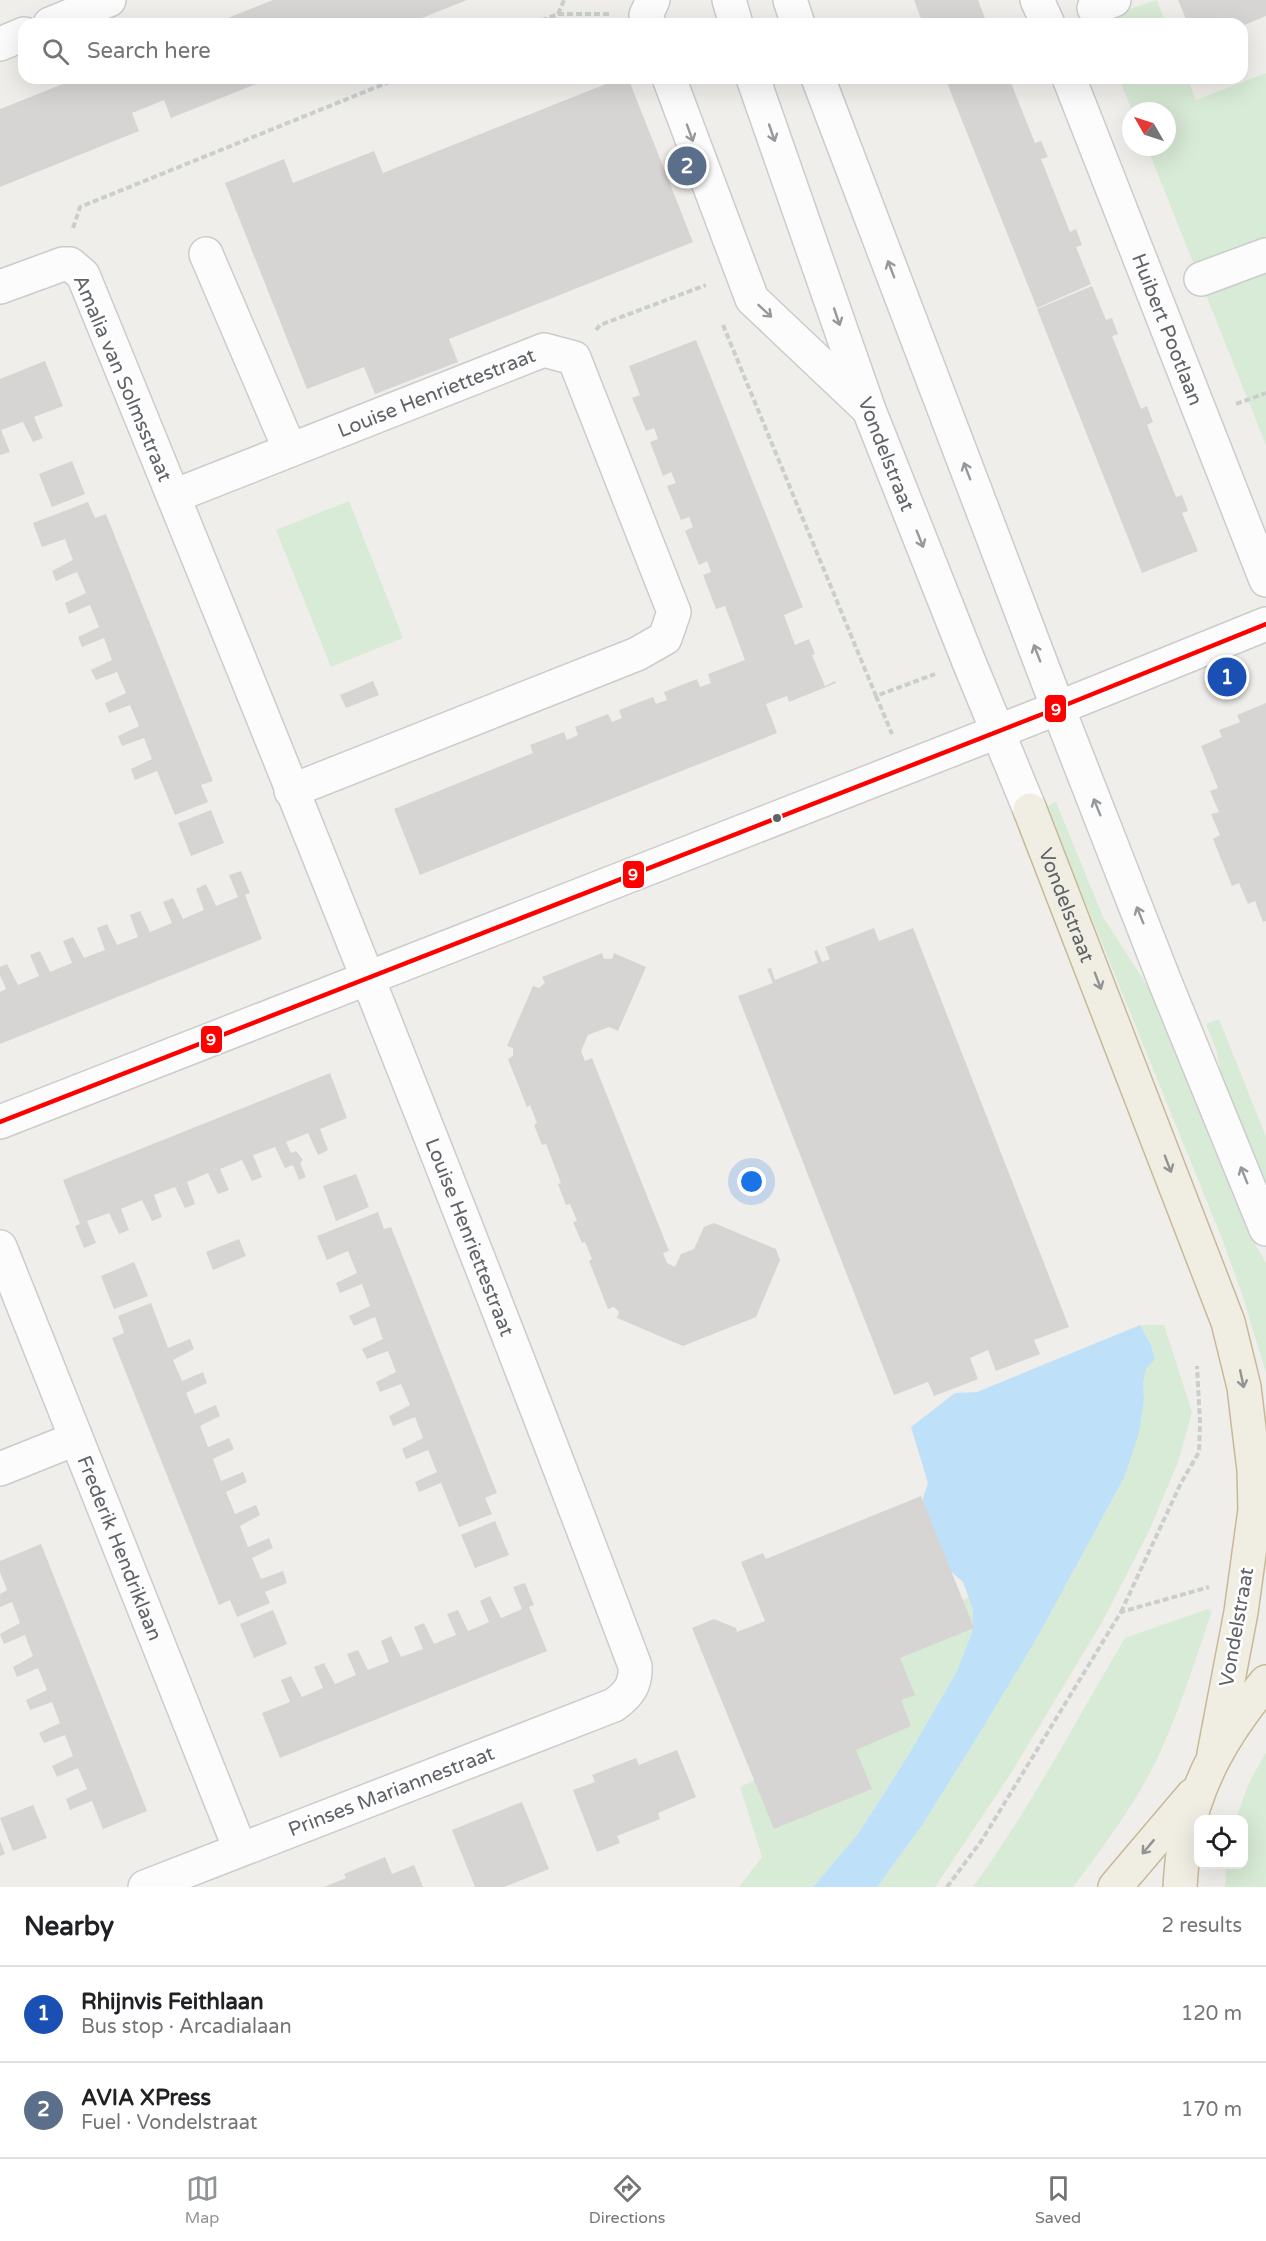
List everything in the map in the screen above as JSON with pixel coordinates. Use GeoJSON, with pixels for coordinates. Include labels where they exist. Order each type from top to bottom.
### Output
{"type":"FeatureCollection","features":[{"type":"Feature","properties":{"kind":"highway","name":"Vondelstraat"},"geometry":{"type":"LineString","coordinates":[[1030,810],[1228,1322],[1244,1387],[1254,1470],[1255,1510],[1215,1754]]}},
{"type":"Feature","properties":{"kind":"highway"},"geometry":{"type":"LineString","coordinates":[[1180,1887],[1184,1841],[1200,1786],[1215,1754],[1238,1716],[1266,1682]]}},
{"type":"Feature","properties":{"kind":"highway"},"geometry":{"type":"LineString","coordinates":[[1115,1887],[1200,1786]]}},
{"type":"Feature","properties":{"kind":"street"},"geometry":{"type":"LineString","coordinates":[[65,18],[109,0]]}},
{"type":"Feature","properties":{"kind":"street"},"geometry":{"type":"LineString","coordinates":[[729,0],[734,18]]}},
{"type":"Feature","properties":{"kind":"street"},"geometry":{"type":"LineString","coordinates":[[790,0],[796,18]]}},
{"type":"Feature","properties":{"kind":"street"},"geometry":{"type":"LineString","coordinates":[[1037,0],[1045,18]]}},
{"type":"Feature","properties":{"kind":"street"},"geometry":{"type":"LineString","coordinates":[[0,44],[18,36]]}},
{"type":"Feature","properties":{"kind":"street"},"geometry":{"type":"LineString","coordinates":[[671,84],[752,299],[869,410]]}},
{"type":"Feature","properties":{"kind":"street","name":"Vondelstraat"},"geometry":{"type":"LineString","coordinates":[[755,84],[869,410],[1030,810]]}},
{"type":"Feature","properties":{"kind":"street"},"geometry":{"type":"LineString","coordinates":[[820,84],[1058,708],[1165,982],[1266,1229]]}},
{"type":"Feature","properties":{"kind":"street","name":"Huibert Pootlaan"},"geometry":{"type":"LineString","coordinates":[[1071,84],[1266,580]]}},
{"type":"Feature","properties":{"kind":"street"},"geometry":{"type":"LineString","coordinates":[[206,254],[290,450]]}},
{"type":"Feature","properties":{"kind":"street"},"geometry":{"type":"LineString","coordinates":[[1201,279],[1266,255]]}},
{"type":"Feature","properties":{"kind":"street","name":"Amalia van Solmsstraat"},"geometry":{"type":"LineString","coordinates":[[0,287],[63,264],[70,264],[83,275],[174,496]]}},
{"type":"Feature","properties":{"kind":"street","name":"Louise Henriettestraat"},"geometry":{"type":"LineString","coordinates":[[574,358],[544,350],[174,496],[556,1458],[635,1666],[636,1678],[632,1687]]}},
{"type":"Feature","properties":{"kind":"street"},"geometry":{"type":"LineString","coordinates":[[291,791],[637,654],[665,638],[674,612],[574,358]]}},
{"type":"Feature","properties":{"kind":"street"},"geometry":{"type":"LineString","coordinates":[[0,1122],[1058,708],[1266,624]]}},
{"type":"Feature","properties":{"kind":"street","name":"Frederik Hendriklaan"},"geometry":{"type":"LineString","coordinates":[[0,1247],[240,1849]]}},
{"type":"Feature","properties":{"kind":"street"},"geometry":{"type":"LineString","coordinates":[[0,1469],[75,1439]]}},
{"type":"Feature","properties":{"kind":"street","name":"Prinses Mariannestraat"},"geometry":{"type":"LineString","coordinates":[[145,1887],[614,1706],[632,1687]]}},
{"type":"Feature","properties":{"kind":"path"},"geometry":{"type":"LineString","coordinates":[[558,14],[564,0]]}},
{"type":"Feature","properties":{"kind":"path"},"geometry":{"type":"LineString","coordinates":[[548,18],[558,14],[649,13]]}},
{"type":"Feature","properties":{"kind":"path"},"geometry":{"type":"LineString","coordinates":[[63,264],[80,207],[384,84]]}},
{"type":"Feature","properties":{"kind":"path"},"geometry":{"type":"LineString","coordinates":[[574,358],[600,325],[706,284],[711,295]]}},
{"type":"Feature","properties":{"kind":"path"},"geometry":{"type":"LineString","coordinates":[[720,316],[876,696],[969,662]]}},
{"type":"Feature","properties":{"kind":"path"},"geometry":{"type":"LineString","coordinates":[[947,1887],[982,1840],[1121,1612],[1181,1483],[1199,1452],[1198,1368],[1195,1357]]}},
{"type":"Feature","properties":{"kind":"path"},"geometry":{"type":"LineString","coordinates":[[1121,1612],[1214,1585],[1246,1573]]}},
{"type":"Feature","properties":{"kind":"green space"},"geometry":{"type":"Polygon","coordinates":[[[1157,0],[1164,18],[1102,18],[1157,0]]]}},
{"type":"Feature","properties":{"kind":"green space"},"geometry":{"type":"Polygon","coordinates":[[[1266,73],[1266,242],[1255,247],[1266,274],[1266,445],[1151,156],[1176,156],[1176,102],[1128,102],[1121,84],[1189,84],[1196,100],[1237,84],[1248,84],[1248,80],[1266,73]]]}},
{"type":"Feature","properties":{"kind":"green space"},"geometry":{"type":"Polygon","coordinates":[[[349,501],[403,638],[331,667],[276,530],[349,501]]]}},
{"type":"Feature","properties":{"kind":"green space"},"geometry":{"type":"Polygon","coordinates":[[[1056,802],[1103,917],[1155,998],[1249,1234],[1266,1263],[1266,1373],[1242,1294],[1221,1236],[1071,867],[1040,809],[1056,802]]]}},
{"type":"Feature","properties":{"kind":"green space"},"geometry":{"type":"Polygon","coordinates":[[[1219,1019],[1266,1137],[1266,1214],[1235,1139],[1216,1049],[1206,1024],[1219,1019]]]}},
{"type":"Feature","properties":{"kind":"green space"},"geometry":{"type":"Polygon","coordinates":[[[1140,1325],[1164,1325],[1192,1412],[1178,1462],[1149,1531],[1101,1624],[1011,1773],[935,1887],[877,1887],[921,1827],[978,1736],[1037,1638],[1124,1478],[1144,1399],[1143,1383],[1146,1369],[1155,1359],[1151,1345],[1140,1325]]]}},
{"type":"Feature","properties":{"kind":"green space"},"geometry":{"type":"Polygon","coordinates":[[[969,1597],[973,1609],[972,1632],[957,1671],[909,1754],[858,1834],[813,1887],[739,1887],[762,1857],[740,1787],[796,1760],[895,1634],[969,1597]]]}},
{"type":"Feature","properties":{"kind":"green space"},"geometry":{"type":"Polygon","coordinates":[[[1208,1609],[1212,1611],[1193,1668],[1156,1761],[1128,1810],[1073,1887],[973,1887],[1033,1795],[1125,1638],[1208,1609]]]}},
{"type":"Feature","properties":{"kind":"green space"},"geometry":{"type":"Polygon","coordinates":[[[1266,1752],[1266,1887],[1225,1887],[1226,1869],[1248,1869],[1248,1815],[1237,1815],[1248,1785],[1266,1752]]]}},
{"type":"Feature","properties":{"kind":"water"},"geometry":{"type":"Polygon","coordinates":[[[1140,1325],[1151,1345],[1155,1359],[1146,1369],[1139,1433],[1124,1478],[1037,1638],[921,1827],[877,1887],[813,1887],[858,1834],[909,1754],[957,1671],[972,1632],[973,1609],[963,1582],[915,1541],[918,1513],[928,1483],[911,1427],[955,1393],[977,1392],[1140,1325]]]}},
{"type":"Feature","properties":{"kind":"building"},"geometry":{"type":"Polygon","coordinates":[[[273,0],[467,0],[422,18],[228,18],[273,0]]]}},
{"type":"Feature","properties":{"kind":"building"},"geometry":{"type":"Polygon","coordinates":[[[914,0],[978,0],[985,18],[921,18],[914,0]]]}},
{"type":"Feature","properties":{"kind":"building"},"geometry":{"type":"Polygon","coordinates":[[[1178,0],[1266,0],[1266,16],[1248,24],[1248,18],[1186,18],[1178,0]]]}},
{"type":"Feature","properties":{"kind":"building"},"geometry":{"type":"Polygon","coordinates":[[[63,84],[256,84],[171,118],[164,100],[132,113],[139,131],[0,187],[0,109],[63,84]]]}},
{"type":"Feature","properties":{"kind":"building"},"geometry":{"type":"Polygon","coordinates":[[[606,84],[630,84],[693,242],[449,339],[458,362],[375,394],[364,367],[307,389],[225,183],[284,159],[293,183],[374,151],[383,173],[606,84]]]}},
{"type":"Feature","properties":{"kind":"building"},"geometry":{"type":"Polygon","coordinates":[[[947,84],[1011,84],[1035,143],[1041,141],[1048,157],[1041,159],[1070,232],[1076,229],[1082,245],[1076,247],[1091,284],[1037,308],[947,84]]]}},
{"type":"Feature","properties":{"kind":"building"},"geometry":{"type":"Polygon","coordinates":[[[1092,286],[1106,320],[1112,318],[1118,334],[1112,336],[1141,409],[1147,406],[1153,422],[1147,425],[1176,497],[1182,495],[1188,511],[1182,513],[1198,551],[1142,573],[1037,309],[1092,286]]]}},
{"type":"Feature","properties":{"kind":"building"},"geometry":{"type":"Polygon","coordinates":[[[696,340],[803,607],[784,615],[795,645],[809,639],[815,654],[812,655],[825,686],[835,681],[836,683],[789,702],[787,696],[766,704],[777,733],[420,875],[394,809],[533,753],[530,745],[564,732],[567,740],[578,735],[575,727],[608,714],[612,722],[622,718],[619,710],[653,697],[656,704],[667,700],[664,692],[697,679],[700,687],[711,683],[708,674],[745,660],[725,606],[716,609],[703,575],[711,572],[707,561],[699,565],[685,531],[693,527],[689,517],[681,520],[667,486],[676,483],[671,472],[663,476],[650,442],[658,439],[654,428],[646,431],[632,398],[640,395],[629,366],[696,340]]]}},
{"type":"Feature","properties":{"kind":"building"},"geometry":{"type":"Polygon","coordinates":[[[45,361],[63,406],[34,417],[43,438],[33,442],[23,422],[1,430],[10,452],[0,455],[0,379],[45,361]]]}},
{"type":"Feature","properties":{"kind":"building"},"geometry":{"type":"Polygon","coordinates":[[[72,461],[85,494],[52,507],[39,474],[72,461]]]}},
{"type":"Feature","properties":{"kind":"building"},"geometry":{"type":"Polygon","coordinates":[[[88,502],[95,518],[106,514],[213,781],[201,785],[208,802],[175,815],[157,771],[135,780],[131,769],[152,759],[144,738],[122,746],[118,736],[139,726],[130,705],[109,713],[105,703],[126,693],[117,672],[96,680],[91,670],[112,660],[104,638],[82,647],[78,637],[99,627],[90,605],[69,614],[65,603],[86,593],[77,572],[56,581],[52,571],[73,560],[65,539],[42,547],[33,523],[88,502]]]}},
{"type":"Feature","properties":{"kind":"building"},"geometry":{"type":"Polygon","coordinates":[[[373,681],[379,695],[346,708],[340,695],[373,681]]]}},
{"type":"Feature","properties":{"kind":"building"},"geometry":{"type":"Polygon","coordinates":[[[1266,703],[1266,921],[1263,922],[1255,901],[1248,904],[1239,883],[1232,886],[1213,839],[1220,835],[1211,814],[1219,812],[1210,791],[1218,788],[1201,746],[1222,737],[1219,730],[1240,722],[1237,715],[1266,703]]]}},
{"type":"Feature","properties":{"kind":"building"},"geometry":{"type":"Polygon","coordinates":[[[211,810],[224,843],[191,856],[178,823],[211,810]]]}},
{"type":"Feature","properties":{"kind":"building"},"geometry":{"type":"Polygon","coordinates":[[[241,871],[250,893],[245,895],[262,939],[0,1044],[0,992],[6,989],[0,975],[0,967],[7,964],[18,985],[39,976],[30,955],[40,951],[50,972],[72,963],[63,941],[73,937],[84,958],[105,950],[97,928],[107,924],[117,945],[138,937],[130,915],[140,911],[150,932],[172,923],[163,902],[173,898],[183,919],[204,910],[196,889],[206,884],[216,906],[238,897],[229,875],[241,871]]]}},
{"type":"Feature","properties":{"kind":"building"},"geometry":{"type":"Polygon","coordinates":[[[874,928],[879,941],[913,928],[1069,1327],[1034,1340],[1040,1354],[996,1371],[988,1350],[970,1358],[978,1379],[934,1396],[928,1382],[894,1395],[738,996],[773,983],[767,969],[771,968],[775,980],[818,963],[814,951],[817,950],[822,962],[830,959],[825,947],[874,928]]]}},
{"type":"Feature","properties":{"kind":"building"},"geometry":{"type":"Polygon","coordinates":[[[602,953],[604,959],[612,959],[614,953],[646,967],[618,1031],[609,1027],[588,1035],[581,1051],[585,1061],[592,1058],[669,1251],[663,1253],[667,1263],[675,1267],[681,1254],[694,1249],[704,1227],[714,1223],[776,1249],[780,1260],[756,1317],[683,1346],[617,1318],[619,1312],[614,1307],[608,1309],[589,1261],[592,1259],[573,1222],[577,1221],[570,1204],[566,1205],[558,1184],[561,1183],[546,1144],[542,1145],[534,1125],[537,1123],[530,1105],[527,1107],[508,1059],[513,1056],[513,1048],[507,1046],[533,986],[539,988],[545,983],[542,977],[602,953]]]}},
{"type":"Feature","properties":{"kind":"building"},"geometry":{"type":"Polygon","coordinates":[[[330,1073],[347,1118],[320,1129],[328,1150],[318,1155],[308,1133],[286,1142],[291,1153],[296,1151],[303,1160],[300,1163],[306,1177],[299,1180],[293,1165],[285,1168],[275,1147],[253,1155],[262,1177],[252,1181],[242,1160],[220,1169],[229,1190],[218,1194],[208,1173],[187,1182],[195,1204],[185,1208],[175,1187],[154,1195],[162,1217],[152,1221],[142,1200],[121,1209],[129,1230],[119,1234],[109,1213],[87,1221],[96,1243],[84,1248],[75,1226],[80,1224],[63,1180],[330,1073]]]}},
{"type":"Feature","properties":{"kind":"building"},"geometry":{"type":"Polygon","coordinates":[[[356,1174],[369,1207],[336,1221],[323,1186],[356,1174]]]}},
{"type":"Feature","properties":{"kind":"building"},"geometry":{"type":"Polygon","coordinates":[[[378,1212],[384,1229],[391,1227],[497,1493],[485,1498],[492,1514],[459,1527],[441,1483],[419,1492],[415,1482],[437,1472],[428,1450],[406,1459],[402,1449],[423,1438],[415,1417],[393,1426],[389,1416],[410,1405],[401,1384],[380,1392],[376,1382],[396,1372],[388,1351],[367,1359],[362,1349],[383,1339],[375,1317],[354,1326],[349,1316],[370,1306],[362,1284],[340,1293],[336,1283],[357,1273],[348,1251],[327,1260],[317,1236],[378,1212]]]}},
{"type":"Feature","properties":{"kind":"building"},"geometry":{"type":"Polygon","coordinates":[[[239,1239],[246,1256],[213,1270],[206,1252],[239,1239]]]}},
{"type":"Feature","properties":{"kind":"building"},"geometry":{"type":"Polygon","coordinates":[[[134,1262],[148,1296],[114,1309],[101,1276],[134,1262]]]}},
{"type":"Feature","properties":{"kind":"building"},"geometry":{"type":"Polygon","coordinates":[[[151,1303],[168,1348],[190,1339],[194,1349],[173,1360],[182,1381],[203,1372],[207,1383],[186,1393],[195,1414],[216,1405],[220,1416],[200,1426],[208,1447],[229,1438],[234,1449],[213,1459],[221,1481],[243,1472],[247,1482],[226,1492],[235,1514],[256,1505],[260,1515],[240,1526],[248,1547],[269,1538],[273,1548],[252,1558],[261,1579],[283,1571],[287,1583],[265,1592],[270,1603],[237,1617],[230,1600],[219,1605],[112,1338],[124,1333],[118,1316],[151,1303]]]}},
{"type":"Feature","properties":{"kind":"building"},"geometry":{"type":"Polygon","coordinates":[[[921,1496],[974,1628],[900,1658],[915,1695],[901,1700],[911,1726],[856,1750],[872,1789],[774,1829],[692,1628],[714,1619],[736,1628],[737,1632],[765,1621],[741,1562],[763,1553],[766,1559],[921,1496]]]}},
{"type":"Feature","properties":{"kind":"building"},"geometry":{"type":"Polygon","coordinates":[[[495,1521],[509,1555],[475,1568],[461,1535],[495,1521]]]}},
{"type":"Feature","properties":{"kind":"building"},"geometry":{"type":"Polygon","coordinates":[[[41,1544],[147,1811],[103,1829],[92,1801],[70,1810],[66,1799],[87,1789],[78,1768],[57,1777],[52,1766],[73,1756],[65,1735],[44,1743],[39,1733],[60,1723],[52,1702],[30,1710],[26,1700],[47,1690],[38,1668],[17,1677],[13,1667],[33,1656],[25,1635],[4,1644],[0,1634],[20,1623],[12,1602],[0,1607],[0,1594],[7,1590],[0,1572],[0,1561],[41,1544]]]}},
{"type":"Feature","properties":{"kind":"building"},"geometry":{"type":"Polygon","coordinates":[[[525,1583],[534,1605],[529,1607],[547,1651],[280,1758],[262,1713],[290,1702],[281,1680],[291,1676],[302,1697],[323,1688],[314,1667],[324,1663],[335,1684],[356,1675],[347,1654],[358,1650],[368,1670],[389,1662],[381,1641],[391,1636],[401,1657],[423,1649],[414,1627],[424,1623],[434,1644],[456,1635],[447,1614],[458,1610],[468,1631],[489,1622],[480,1601],[490,1596],[501,1618],[522,1609],[513,1587],[525,1583]]]}},
{"type":"Feature","properties":{"kind":"building"},"geometry":{"type":"Polygon","coordinates":[[[273,1610],[287,1644],[254,1658],[240,1624],[273,1610]]]}},
{"type":"Feature","properties":{"kind":"building"},"geometry":{"type":"Polygon","coordinates":[[[677,1750],[696,1797],[658,1813],[660,1819],[617,1836],[620,1843],[597,1852],[573,1790],[595,1782],[592,1775],[636,1758],[639,1765],[677,1750]]]}},
{"type":"Feature","properties":{"kind":"building"},"geometry":{"type":"Polygon","coordinates":[[[522,1802],[549,1869],[504,1887],[475,1887],[452,1830],[522,1802]]]}},
{"type":"Feature","properties":{"kind":"building"},"geometry":{"type":"Polygon","coordinates":[[[33,1805],[47,1838],[13,1851],[0,1818],[33,1805]]]}},
{"type":"Feature","properties":{"kind":"building"},"geometry":{"type":"Polygon","coordinates":[[[0,1841],[5,1854],[0,1856],[0,1841]]]}},
{"type":"Feature","properties":{"kind":"building"},"geometry":{"type":"Polygon","coordinates":[[[385,1857],[392,1874],[414,1865],[423,1887],[324,1887],[346,1878],[344,1874],[385,1857]]]}},
{"type":"Feature","properties":{"kind":"transit line","name":"9"},"geometry":{"type":"LineString","coordinates":[[0,1122],[1058,708],[1266,624]]}},
{"type":"Feature","properties":{"kind":"place","name":"AVIA XPress"},"geometry":{"type":"Point","coordinates":[687,166]}},
{"type":"Feature","properties":{"kind":"place","name":"Rhijnvis Feithlaan"},"geometry":{"type":"Point","coordinates":[1227,677]}}]}
